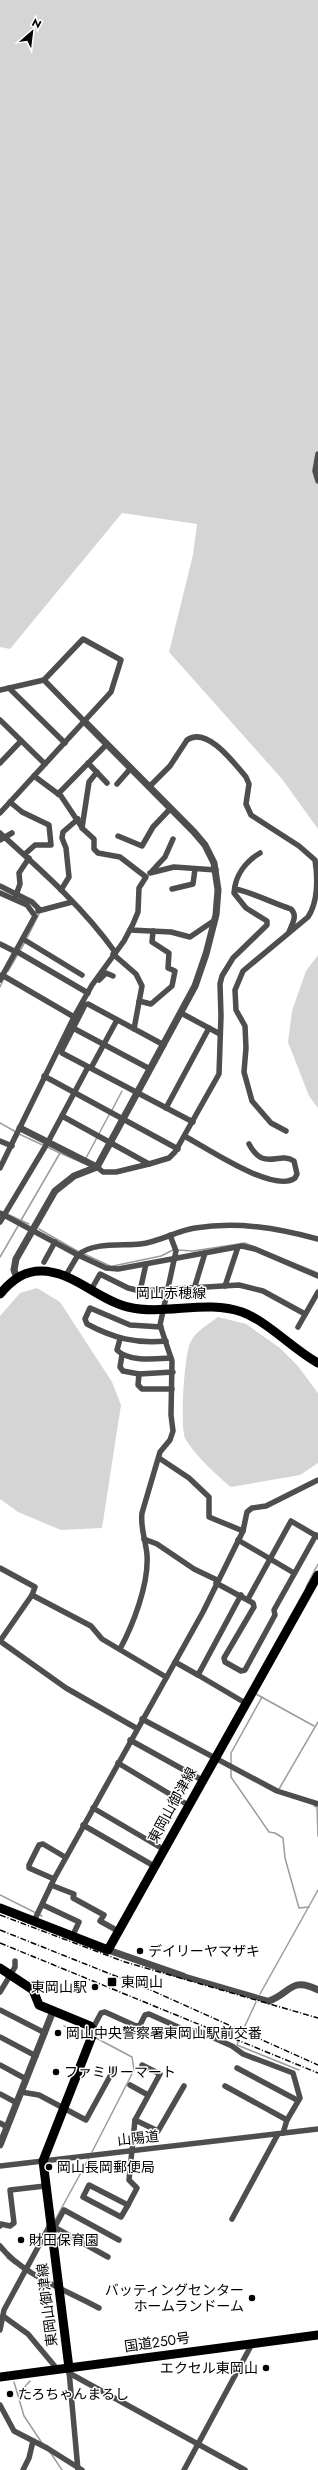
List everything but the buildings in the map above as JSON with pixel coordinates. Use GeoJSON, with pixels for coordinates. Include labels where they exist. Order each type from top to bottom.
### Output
{"type":"FeatureCollection","features":[{"type":"Feature","properties":{"kind":"main road","name":"岡山赤穂線"},"geometry":{"type":"LineString","coordinates":[[0,1294],[17,1278],[26,1273],[41,1271],[55,1273],[65,1277],[125,1307],[143,1310],[226,1307],[244,1313],[318,1363]]}},
{"type":"Feature","properties":{"kind":"main road","name":"東岡山御津線"},"geometry":{"type":"LineString","coordinates":[[108,1950],[188,1804],[247,1704],[318,1575]]}},
{"type":"Feature","properties":{"kind":"main road"},"geometry":{"type":"LineString","coordinates":[[0,1908],[108,1950]]}},
{"type":"Feature","properties":{"kind":"main road"},"geometry":{"type":"LineString","coordinates":[[0,1968],[33,1990],[39,2005],[94,2028]]}},
{"type":"Feature","properties":{"kind":"main road","name":"東岡山御津線"},"geometry":{"type":"LineString","coordinates":[[69,2371],[43,2161],[94,2034],[94,2028]]}},
{"type":"Feature","properties":{"kind":"main road","name":"国道250号"},"geometry":{"type":"LineString","coordinates":[[0,2377],[58,2370],[69,2371],[318,2335]]}},
{"type":"Feature","properties":{"kind":"street"},"geometry":{"type":"LineString","coordinates":[[318,454],[315,471],[318,481]]}},
{"type":"Feature","properties":{"kind":"street"},"geometry":{"type":"LineString","coordinates":[[0,690],[44,680],[83,639],[121,660],[111,692],[0,813]]}},
{"type":"Feature","properties":{"kind":"street"},"geometry":{"type":"LineString","coordinates":[[17,1278],[14,1270],[16,1259],[55,1191],[64,1182],[74,1176],[97,1167],[181,1013],[202,970],[214,920],[218,890],[216,870],[204,845],[44,680]]}},
{"type":"Feature","properties":{"kind":"street"},"geometry":{"type":"LineString","coordinates":[[9,688],[65,743]]}},
{"type":"Feature","properties":{"kind":"street"},"geometry":{"type":"LineString","coordinates":[[0,720],[46,764]]}},
{"type":"Feature","properties":{"kind":"street"},"geometry":{"type":"LineString","coordinates":[[149,787],[170,766],[191,738],[201,737],[212,741],[246,776],[249,784],[246,804],[251,815],[299,846],[315,860],[316,881],[313,910],[308,917],[243,971],[238,980],[235,1000],[236,1010],[245,1026],[246,1048],[244,1072],[252,1101],[271,1123],[286,1131]]}},
{"type":"Feature","properties":{"kind":"street"},"geometry":{"type":"LineString","coordinates":[[0,762],[21,741]]}},
{"type":"Feature","properties":{"kind":"street"},"geometry":{"type":"LineString","coordinates":[[58,794],[106,744]]}},
{"type":"Feature","properties":{"kind":"street"},"geometry":{"type":"LineString","coordinates":[[88,763],[107,783]]}},
{"type":"Feature","properties":{"kind":"street"},"geometry":{"type":"LineString","coordinates":[[116,784],[131,768]]}},
{"type":"Feature","properties":{"kind":"street"},"geometry":{"type":"LineString","coordinates":[[82,828],[89,782],[97,772]]}},
{"type":"Feature","properties":{"kind":"street"},"geometry":{"type":"LineString","coordinates":[[34,776],[58,794],[78,819],[82,828],[94,839],[94,848],[98,853],[120,857],[148,875],[174,867],[216,870]]}},
{"type":"Feature","properties":{"kind":"street"},"geometry":{"type":"LineString","coordinates":[[10,802],[22,812],[49,826],[51,845],[35,845],[27,856],[19,873],[20,884],[15,898]]}},
{"type":"Feature","properties":{"kind":"street"},"geometry":{"type":"LineString","coordinates":[[118,836],[142,846],[153,827],[170,809]]}},
{"type":"Feature","properties":{"kind":"street"},"geometry":{"type":"LineString","coordinates":[[61,890],[69,877],[66,848],[62,838],[63,832],[78,819]]}},
{"type":"Feature","properties":{"kind":"street"},"geometry":{"type":"LineString","coordinates":[[3,839],[12,833]]}},
{"type":"Feature","properties":{"kind":"street"},"geometry":{"type":"LineString","coordinates":[[0,834],[3,839],[27,856],[72,902],[90,917],[114,953],[136,974],[142,986],[134,1029]]}},
{"type":"Feature","properties":{"kind":"street"},"geometry":{"type":"LineString","coordinates":[[0,1168],[74,1017],[92,985],[130,930],[138,912],[139,888],[148,875],[165,858],[173,839]]}},
{"type":"Feature","properties":{"kind":"street"},"geometry":{"type":"LineString","coordinates":[[19,1131],[97,1167],[104,1172],[116,1172],[169,1158],[178,1148],[186,1137],[219,1074],[220,984],[222,976],[234,958],[267,925],[267,922],[239,902],[235,889],[235,882],[246,864],[260,853]]}},
{"type":"Feature","properties":{"kind":"street"},"geometry":{"type":"LineString","coordinates":[[172,889],[192,884],[195,869]]}},
{"type":"Feature","properties":{"kind":"street"},"geometry":{"type":"LineString","coordinates":[[0,886],[15,898]]}},
{"type":"Feature","properties":{"kind":"street"},"geometry":{"type":"LineString","coordinates":[[235,889],[250,892],[255,897],[291,909],[294,912],[294,919],[288,934]]}},
{"type":"Feature","properties":{"kind":"street"},"geometry":{"type":"LineString","coordinates":[[0,893],[32,902],[37,911],[25,940],[3,978],[74,1017]]}},
{"type":"Feature","properties":{"kind":"street"},"geometry":{"type":"LineString","coordinates":[[37,911],[72,902]]}},
{"type":"Feature","properties":{"kind":"street"},"geometry":{"type":"LineString","coordinates":[[130,930],[153,931],[190,937],[214,920]]}},
{"type":"Feature","properties":{"kind":"street"},"geometry":{"type":"LineString","coordinates":[[139,1001],[151,1004],[172,986],[175,971],[168,968],[169,953],[152,942],[153,931]]}},
{"type":"Feature","properties":{"kind":"street"},"geometry":{"type":"LineString","coordinates":[[25,940],[82,975]]}},
{"type":"Feature","properties":{"kind":"street"},"geometry":{"type":"LineString","coordinates":[[0,944],[18,952],[88,993]]}},
{"type":"Feature","properties":{"kind":"street"},"geometry":{"type":"LineString","coordinates":[[92,985],[104,974],[113,976]]}},
{"type":"Feature","properties":{"kind":"street"},"geometry":{"type":"LineString","coordinates":[[164,1045],[88,1004],[73,1028],[62,1053],[193,1122]]}},
{"type":"Feature","properties":{"kind":"street"},"geometry":{"type":"LineString","coordinates":[[181,1013],[220,1034]]}},
{"type":"Feature","properties":{"kind":"street"},"geometry":{"type":"LineString","coordinates":[[0,1222],[47,1145],[117,1020]]}},
{"type":"Feature","properties":{"kind":"street"},"geometry":{"type":"LineString","coordinates":[[73,1028],[150,1069]]}},
{"type":"Feature","properties":{"kind":"street"},"geometry":{"type":"LineString","coordinates":[[166,1108],[209,1028]]}},
{"type":"Feature","properties":{"kind":"street"},"geometry":{"type":"LineString","coordinates":[[44,1076],[178,1148]]}},
{"type":"Feature","properties":{"kind":"street"},"geometry":{"type":"LineString","coordinates":[[62,1116],[149,1164]]}},
{"type":"Feature","properties":{"kind":"street"},"geometry":{"type":"LineString","coordinates":[[186,1137],[265,1179],[283,1182],[295,1178],[296,1174],[294,1161],[287,1158],[267,1160],[256,1154],[249,1144]]}},
{"type":"Feature","properties":{"kind":"street"},"geometry":{"type":"LineString","coordinates":[[0,1141],[12,1146]]}},
{"type":"Feature","properties":{"kind":"street"},"geometry":{"type":"LineString","coordinates":[[4,1214],[55,1242],[112,1269],[238,1247],[255,1249],[318,1276]]}},
{"type":"Feature","properties":{"kind":"street"},"geometry":{"type":"LineString","coordinates":[[65,1277],[80,1253],[97,1247],[149,1242],[194,1228],[239,1224],[286,1231],[318,1239]]}},
{"type":"Feature","properties":{"kind":"street"},"geometry":{"type":"LineString","coordinates":[[120,1649],[132,1623],[146,1570],[147,1556],[141,1518],[160,1452],[170,1440],[173,1431],[173,1372],[171,1358],[161,1327],[162,1310],[176,1250],[170,1236]]}},
{"type":"Feature","properties":{"kind":"street"},"geometry":{"type":"LineString","coordinates":[[44,1262],[55,1242]]}},
{"type":"Feature","properties":{"kind":"street"},"geometry":{"type":"LineString","coordinates":[[225,1286],[238,1247]]}},
{"type":"Feature","properties":{"kind":"street"},"geometry":{"type":"LineString","coordinates":[[194,1289],[205,1253]]}},
{"type":"Feature","properties":{"kind":"street"},"geometry":{"type":"LineString","coordinates":[[140,1291],[146,1264]]}},
{"type":"Feature","properties":{"kind":"street"},"geometry":{"type":"LineString","coordinates":[[91,1290],[100,1274],[128,1288],[140,1291],[167,1291],[239,1285],[263,1292],[305,1314]]}},
{"type":"Feature","properties":{"kind":"street"},"geometry":{"type":"LineString","coordinates":[[298,1327],[318,1292]]}},
{"type":"Feature","properties":{"kind":"street"},"geometry":{"type":"LineString","coordinates":[[161,1327],[130,1325],[90,1308],[85,1318],[87,1324],[120,1339],[136,1342],[166,1342]]}},
{"type":"Feature","properties":{"kind":"street"},"geometry":{"type":"LineString","coordinates":[[120,1339],[117,1350],[122,1356],[171,1358]]}},
{"type":"Feature","properties":{"kind":"street"},"geometry":{"type":"LineString","coordinates":[[122,1356],[120,1367],[123,1371],[140,1374],[173,1372]]}},
{"type":"Feature","properties":{"kind":"street"},"geometry":{"type":"LineString","coordinates":[[140,1374],[138,1385],[142,1389],[172,1389]]}},
{"type":"Feature","properties":{"kind":"street"},"geometry":{"type":"LineString","coordinates":[[159,1458],[189,1478],[209,1497],[209,1517],[243,1531]]}},
{"type":"Feature","properties":{"kind":"street"},"geometry":{"type":"LineString","coordinates":[[34,1921],[65,1857],[136,1728],[175,1662],[243,1531],[247,1512],[252,1508],[266,1506],[318,1480]]}},
{"type":"Feature","properties":{"kind":"street"},"geometry":{"type":"LineString","coordinates":[[144,1539],[157,1544],[194,1569],[248,1599],[254,1606],[224,1658],[225,1662],[241,1671],[245,1670],[275,1615],[274,1610],[294,1573],[317,1536],[291,1521],[248,1599]]}},
{"type":"Feature","properties":{"kind":"street"},"geometry":{"type":"LineString","coordinates":[[238,1540],[294,1573]]}},
{"type":"Feature","properties":{"kind":"street"},"geometry":{"type":"LineString","coordinates":[[0,1568],[35,1587],[32,1595],[0,1641],[66,1688],[136,1728]]}},
{"type":"Feature","properties":{"kind":"street"},"geometry":{"type":"LineString","coordinates":[[32,1595],[91,1626],[102,1639],[166,1677]]}},
{"type":"Feature","properties":{"kind":"street"},"geometry":{"type":"LineString","coordinates":[[198,1675],[241,1595]]}},
{"type":"Feature","properties":{"kind":"street"},"geometry":{"type":"LineString","coordinates":[[175,1662],[247,1704]]}},
{"type":"Feature","properties":{"kind":"street"},"geometry":{"type":"LineString","coordinates":[[142,1719],[278,1791],[318,1804]]}},
{"type":"Feature","properties":{"kind":"street"},"geometry":{"type":"LineString","coordinates":[[130,1740],[202,1780]]}},
{"type":"Feature","properties":{"kind":"street"},"geometry":{"type":"LineString","coordinates":[[118,1763],[188,1804]]}},
{"type":"Feature","properties":{"kind":"street"},"geometry":{"type":"LineString","coordinates":[[93,1808],[163,1849]]}},
{"type":"Feature","properties":{"kind":"street"},"geometry":{"type":"LineString","coordinates":[[83,1825],[154,1866]]}},
{"type":"Feature","properties":{"kind":"street"},"geometry":{"type":"LineString","coordinates":[[54,1879],[29,1868],[29,1865],[40,1845],[43,1844],[65,1857]]}},
{"type":"Feature","properties":{"kind":"street"},"geometry":{"type":"LineString","coordinates":[[51,1885],[74,1894],[73,1898],[104,1915],[100,1921],[118,1931]]}},
{"type":"Feature","properties":{"kind":"street"},"geometry":{"type":"LineString","coordinates":[[43,1905],[79,1922],[72,1937]]}},
{"type":"Feature","properties":{"kind":"street"},"geometry":{"type":"LineString","coordinates":[[108,1950],[183,1976],[269,2001],[295,1985],[307,1985],[318,1990]]}},
{"type":"Feature","properties":{"kind":"street"},"geometry":{"type":"LineString","coordinates":[[0,1992],[15,1967],[15,1961]]}},
{"type":"Feature","properties":{"kind":"street"},"geometry":{"type":"LineString","coordinates":[[0,2010],[45,2033]]}},
{"type":"Feature","properties":{"kind":"street"},"geometry":{"type":"LineString","coordinates":[[0,2145],[53,2011]]}},
{"type":"Feature","properties":{"kind":"street"},"geometry":{"type":"LineString","coordinates":[[94,2028],[100,2013],[105,2012],[136,2026],[140,2025],[145,2015],[149,2014],[187,2031],[198,2031],[232,2046],[243,2054],[293,2073],[300,2098],[297,2100],[281,2134],[232,2219]]}},
{"type":"Feature","properties":{"kind":"street"},"geometry":{"type":"LineString","coordinates":[[0,2037],[36,2056]]}},
{"type":"Feature","properties":{"kind":"street"},"geometry":{"type":"LineString","coordinates":[[0,2065],[26,2079]]}},
{"type":"Feature","properties":{"kind":"street"},"geometry":{"type":"LineString","coordinates":[[128,2205],[89,2185],[83,2197],[121,2217],[128,2205],[137,2188],[128,2180],[135,2122],[160,2074],[142,2065]]}},
{"type":"Feature","properties":{"kind":"street"},"geometry":{"type":"LineString","coordinates":[[237,2068],[297,2100]]}},
{"type":"Feature","properties":{"kind":"street"},"geometry":{"type":"LineString","coordinates":[[21,2092],[39,2095],[86,2120],[114,2069]]}},
{"type":"Feature","properties":{"kind":"street"},"geometry":{"type":"LineString","coordinates":[[130,2085],[148,2095]]}},
{"type":"Feature","properties":{"kind":"street"},"geometry":{"type":"LineString","coordinates":[[135,2122],[158,2131],[184,2086]]}},
{"type":"Feature","properties":{"kind":"street"},"geometry":{"type":"LineString","coordinates":[[225,2086],[287,2120]]}},
{"type":"Feature","properties":{"kind":"street"},"geometry":{"type":"LineString","coordinates":[[0,2094],[16,2104]]}},
{"type":"Feature","properties":{"kind":"street"},"geometry":{"type":"LineString","coordinates":[[0,2123],[7,2126]]}},
{"type":"Feature","properties":{"kind":"street","name":"山陽道"},"geometry":{"type":"LineString","coordinates":[[0,2166],[318,2129]]}},
{"type":"Feature","properties":{"kind":"street"},"geometry":{"type":"LineString","coordinates":[[0,2226],[1,2224],[10,2226],[14,2223],[10,2190],[45,2186]]}},
{"type":"Feature","properties":{"kind":"street"},"geometry":{"type":"LineString","coordinates":[[0,2330],[3,2316],[25,2269],[64,2210],[119,2240]]}},
{"type":"Feature","properties":{"kind":"street"},"geometry":{"type":"LineString","coordinates":[[52,2228],[108,2257]]}},
{"type":"Feature","properties":{"kind":"street"},"geometry":{"type":"LineString","coordinates":[[0,2246],[11,2259],[25,2269],[99,2308]]}},
{"type":"Feature","properties":{"kind":"street"},"geometry":{"type":"LineString","coordinates":[[3,2316],[28,2334],[58,2370]]}},
{"type":"Feature","properties":{"kind":"street"},"geometry":{"type":"LineString","coordinates":[[184,2470],[252,2344]]}},
{"type":"Feature","properties":{"kind":"street"},"geometry":{"type":"LineString","coordinates":[[69,2371],[245,2470]]}},
{"type":"Feature","properties":{"kind":"street"},"geometry":{"type":"LineString","coordinates":[[69,2371],[79,2470]]}},
{"type":"Feature","properties":{"kind":"street"},"geometry":{"type":"LineString","coordinates":[[0,2405],[14,2431],[47,2448],[79,2470]]}},
{"type":"Feature","properties":{"kind":"street"},"geometry":{"type":"LineString","coordinates":[[23,2470],[29,2458],[33,2441]]}},
{"type":"Feature","properties":{"kind":"shaded area"},"geometry":{"type":"Polygon","coordinates":[[[0,0],[318,0],[318,829],[282,779],[169,652],[193,555],[197,524],[122,513],[10,649],[0,647],[0,0]]]}},
{"type":"Feature","properties":{"kind":"shaded area"},"geometry":{"type":"Polygon","coordinates":[[[318,955],[318,1108],[309,1096],[288,1042],[292,1011],[306,971],[318,955]]]}},
{"type":"Feature","properties":{"kind":"shaded area"},"geometry":{"type":"Polygon","coordinates":[[[37,1288],[60,1302],[112,1382],[121,1405],[102,1528],[61,1530],[18,1512],[0,1499],[0,1316],[20,1293],[37,1288]]]}},
{"type":"Feature","properties":{"kind":"shaded area"},"geometry":{"type":"Polygon","coordinates":[[[218,1317],[246,1324],[280,1348],[297,1365],[318,1393],[318,1463],[300,1475],[231,1487],[206,1464],[188,1444],[185,1438],[183,1419],[186,1360],[191,1341],[196,1334],[218,1317]]]}},
{"type":"Feature","properties":{"kind":"waterway"},"geometry":{"type":"LineString","coordinates":[[27,938],[39,914]]}},
{"type":"Feature","properties":{"kind":"waterway"},"geometry":{"type":"LineString","coordinates":[[20,951],[25,942]]}},
{"type":"Feature","properties":{"kind":"waterway"},"geometry":{"type":"LineString","coordinates":[[8,971],[18,954]]}},
{"type":"Feature","properties":{"kind":"waterway"},"geometry":{"type":"LineString","coordinates":[[0,987],[4,978]]}},
{"type":"Feature","properties":{"kind":"waterway"},"geometry":{"type":"LineString","coordinates":[[112,1110],[122,1091]]}},
{"type":"Feature","properties":{"kind":"waterway"},"geometry":{"type":"LineString","coordinates":[[86,1158],[110,1113]]}},
{"type":"Feature","properties":{"kind":"waterway"},"geometry":{"type":"LineString","coordinates":[[0,1123],[16,1132]]}},
{"type":"Feature","properties":{"kind":"waterway"},"geometry":{"type":"LineString","coordinates":[[19,1134],[60,1153],[20,1222]]}},
{"type":"Feature","properties":{"kind":"waterway"},"geometry":{"type":"LineString","coordinates":[[60,1153],[83,1163]]}},
{"type":"Feature","properties":{"kind":"waterway"},"geometry":{"type":"LineString","coordinates":[[7,1214],[29,1224]]}},
{"type":"Feature","properties":{"kind":"waterway"},"geometry":{"type":"LineString","coordinates":[[0,1257],[18,1226]]}},
{"type":"Feature","properties":{"kind":"waterway"},"geometry":{"type":"LineString","coordinates":[[39,1229],[79,1252]]}},
{"type":"Feature","properties":{"kind":"waterway"},"geometry":{"type":"LineString","coordinates":[[177,1250],[193,1251],[245,1243],[318,1273]]}},
{"type":"Feature","properties":{"kind":"waterway"},"geometry":{"type":"LineString","coordinates":[[113,1266],[161,1256],[173,1250]]}},
{"type":"Feature","properties":{"kind":"waterway"},"geometry":{"type":"LineString","coordinates":[[82,1253],[110,1266]]}},
{"type":"Feature","properties":{"kind":"waterway"},"geometry":{"type":"LineString","coordinates":[[306,1587],[318,1564]]}},
{"type":"Feature","properties":{"kind":"waterway"},"geometry":{"type":"LineString","coordinates":[[256,1694],[314,1726]]}},
{"type":"Feature","properties":{"kind":"waterway"},"geometry":{"type":"LineString","coordinates":[[231,1764],[231,1753],[262,1697]]}},
{"type":"Feature","properties":{"kind":"waterway"},"geometry":{"type":"LineString","coordinates":[[279,1789],[318,1722]]}},
{"type":"Feature","properties":{"kind":"waterway"},"geometry":{"type":"LineString","coordinates":[[231,1770],[231,1777],[269,1832],[275,1833],[283,1838],[285,1858],[299,1908],[309,1907]]}},
{"type":"Feature","properties":{"kind":"waterway"},"geometry":{"type":"LineString","coordinates":[[314,1806],[317,1807],[318,1836]]}},
{"type":"Feature","properties":{"kind":"waterway"},"geometry":{"type":"LineString","coordinates":[[260,1994],[318,1890]]}},
{"type":"Feature","properties":{"kind":"waterway"},"geometry":{"type":"LineString","coordinates":[[0,1895],[42,1916]]}},
{"type":"Feature","properties":{"kind":"waterway"},"geometry":{"type":"LineString","coordinates":[[243,2030],[256,2002]]}},
{"type":"Feature","properties":{"kind":"waterway"},"geometry":{"type":"LineString","coordinates":[[64,2026],[88,2035]]}},
{"type":"Feature","properties":{"kind":"waterway"},"geometry":{"type":"LineString","coordinates":[[92,2152],[134,2070],[132,2057],[96,2038]]}},
{"type":"Feature","properties":{"kind":"waterway"},"geometry":{"type":"LineString","coordinates":[[238,2042],[237,2045],[299,2070]]}},
{"type":"Feature","properties":{"kind":"waterway"},"geometry":{"type":"LineString","coordinates":[[55,2220],[89,2158]]}},
{"type":"Feature","properties":{"kind":"waterway"},"geometry":{"type":"LineString","coordinates":[[7,2258],[15,2264]]}},
{"type":"Feature","properties":{"kind":"waterway"},"geometry":{"type":"LineString","coordinates":[[19,2393],[30,2381]]}},
{"type":"Feature","properties":{"kind":"waterway"},"geometry":{"type":"LineString","coordinates":[[14,2382],[24,2416],[42,2443]]}},
{"type":"Feature","properties":{"kind":"waterway"},"geometry":{"type":"LineString","coordinates":[[50,2452],[62,2470]]}},
{"type":"Feature","properties":{"kind":"railway"},"geometry":{"type":"LineString","coordinates":[[0,1915],[125,1962],[318,2018]]}},
{"type":"Feature","properties":{"kind":"railway"},"geometry":{"type":"LineString","coordinates":[[0,1930],[153,1991],[318,2065]]}},
{"type":"Feature","properties":{"kind":"railway"},"geometry":{"type":"LineString","coordinates":[[0,1943],[318,2073]]}},
{"type":"Feature","properties":{"kind":"place","name":"デイリーヤマザキ"},"geometry":{"type":"Point","coordinates":[140,1951]}},
{"type":"Feature","properties":{"kind":"place","name":"東岡山"},"geometry":{"type":"Point","coordinates":[112,1982]}},
{"type":"Feature","properties":{"kind":"place","name":"東岡山駅"},"geometry":{"type":"Point","coordinates":[95,1987]}},
{"type":"Feature","properties":{"kind":"place","name":"岡山中央警察署東岡山駅前交番"},"geometry":{"type":"Point","coordinates":[58,2033]}},
{"type":"Feature","properties":{"kind":"place","name":"ファミリーマート"},"geometry":{"type":"Point","coordinates":[56,2072]}},
{"type":"Feature","properties":{"kind":"place","name":"岡山長岡郵便局"},"geometry":{"type":"Point","coordinates":[49,2167]}},
{"type":"Feature","properties":{"kind":"place","name":"財田保育園"},"geometry":{"type":"Point","coordinates":[21,2240]}},
{"type":"Feature","properties":{"kind":"place","name":"バッティングセンター ホームランドーム"},"geometry":{"type":"Point","coordinates":[252,2298]}},
{"type":"Feature","properties":{"kind":"place","name":"エクセル東岡山"},"geometry":{"type":"Point","coordinates":[266,2368]}},
{"type":"Feature","properties":{"kind":"place","name":"たろちゃんまるし"},"geometry":{"type":"Point","coordinates":[10,2394]}}]}
